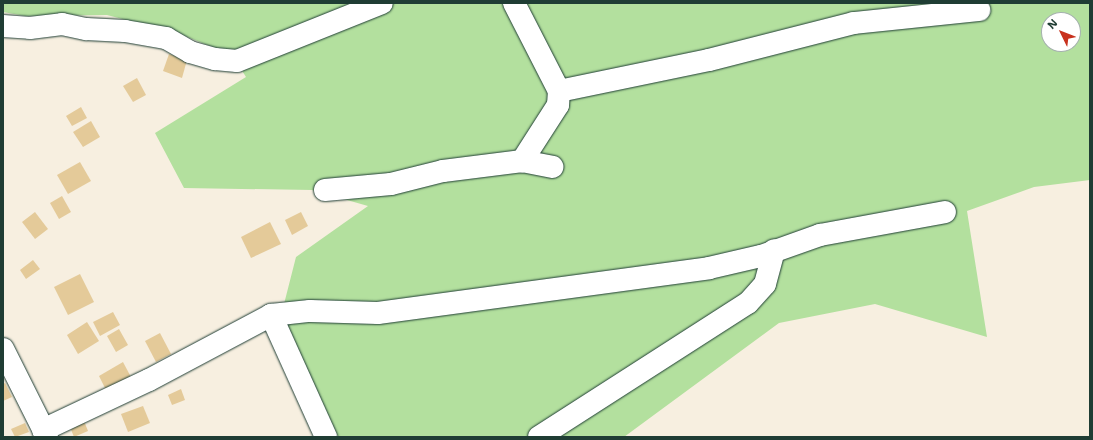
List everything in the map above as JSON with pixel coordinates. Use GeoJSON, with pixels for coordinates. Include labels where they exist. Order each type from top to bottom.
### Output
{"type":"FeatureCollection","features":[{"type":"Feature","properties":{"kind":"street"},"geometry":{"type":"LineString","coordinates":[[3,26],[30,28],[62,24],[86,30],[132,32],[166,38],[190,52],[215,59],[237,61],[382,3]]}},
{"type":"Feature","properties":{"kind":"street"},"geometry":{"type":"LineString","coordinates":[[514,3],[559,91],[558,105],[522,161]]}},
{"type":"Feature","properties":{"kind":"street"},"geometry":{"type":"LineString","coordinates":[[559,91],[702,62],[854,24],[979,10]]}},
{"type":"Feature","properties":{"kind":"street"},"geometry":{"type":"LineString","coordinates":[[325,190],[391,184],[443,171],[522,161],[552,167]]}},
{"type":"Feature","properties":{"kind":"street"},"geometry":{"type":"LineString","coordinates":[[3,349],[45,433],[156,377],[271,315],[310,310],[378,314],[709,268],[761,256],[774,250],[820,235],[945,212]]}},
{"type":"Feature","properties":{"kind":"street"},"geometry":{"type":"LineString","coordinates":[[539,437],[748,303],[765,284],[774,250]]}},
{"type":"Feature","properties":{"kind":"street"},"geometry":{"type":"LineString","coordinates":[[271,315],[326,437]]}},
{"type":"Feature","properties":{"kind":"green space"},"geometry":{"type":"Polygon","coordinates":[[[3,3],[1090,3],[1090,180],[1034,187],[967,211],[987,337],[875,304],[779,323],[624,437],[335,437],[290,338],[284,304],[296,257],[368,206],[312,190],[184,188],[155,133],[246,77],[232,55],[180,34],[107,15],[25,16],[3,12],[3,3]]]}},
{"type":"Feature","properties":{"kind":"building"},"geometry":{"type":"Polygon","coordinates":[[[169,54],[187,60],[182,78],[163,71],[169,54]]]}},
{"type":"Feature","properties":{"kind":"building"},"geometry":{"type":"Polygon","coordinates":[[[137,78],[146,95],[133,102],[123,86],[137,78]]]}},
{"type":"Feature","properties":{"kind":"building"},"geometry":{"type":"Polygon","coordinates":[[[81,107],[87,118],[72,126],[66,116],[81,107]]]}},
{"type":"Feature","properties":{"kind":"building"},"geometry":{"type":"Polygon","coordinates":[[[91,121],[100,137],[83,147],[73,132],[91,121]]]}},
{"type":"Feature","properties":{"kind":"building"},"geometry":{"type":"Polygon","coordinates":[[[80,162],[91,181],[68,194],[57,175],[80,162]]]}},
{"type":"Feature","properties":{"kind":"building"},"geometry":{"type":"Polygon","coordinates":[[[62,196],[71,212],[59,219],[50,203],[62,196]]]}},
{"type":"Feature","properties":{"kind":"building"},"geometry":{"type":"Polygon","coordinates":[[[35,212],[48,229],[35,239],[22,222],[35,212]]]}},
{"type":"Feature","properties":{"kind":"building"},"geometry":{"type":"Polygon","coordinates":[[[301,212],[308,226],[292,235],[285,220],[301,212]]]}},
{"type":"Feature","properties":{"kind":"building"},"geometry":{"type":"Polygon","coordinates":[[[270,222],[281,244],[251,258],[241,237],[270,222]]]}},
{"type":"Feature","properties":{"kind":"building"},"geometry":{"type":"Polygon","coordinates":[[[33,260],[40,269],[26,279],[20,270],[33,260]]]}},
{"type":"Feature","properties":{"kind":"building"},"geometry":{"type":"Polygon","coordinates":[[[80,274],[94,302],[68,315],[54,287],[80,274]]]}},
{"type":"Feature","properties":{"kind":"building"},"geometry":{"type":"Polygon","coordinates":[[[113,312],[120,325],[100,336],[93,322],[113,312]]]}},
{"type":"Feature","properties":{"kind":"building"},"geometry":{"type":"Polygon","coordinates":[[[87,322],[99,341],[78,354],[67,335],[87,322]]]}},
{"type":"Feature","properties":{"kind":"building"},"geometry":{"type":"Polygon","coordinates":[[[119,329],[128,345],[116,352],[107,336],[119,329]]]}},
{"type":"Feature","properties":{"kind":"building"},"geometry":{"type":"Polygon","coordinates":[[[160,333],[171,354],[156,362],[145,341],[160,333]]]}},
{"type":"Feature","properties":{"kind":"building"},"geometry":{"type":"Polygon","coordinates":[[[123,362],[132,379],[107,392],[99,376],[123,362]]]}},
{"type":"Feature","properties":{"kind":"building"},"geometry":{"type":"Polygon","coordinates":[[[5,383],[12,397],[3,401],[3,384],[5,383]]]}},
{"type":"Feature","properties":{"kind":"building"},"geometry":{"type":"Polygon","coordinates":[[[181,389],[185,400],[172,405],[168,395],[181,389]]]}},
{"type":"Feature","properties":{"kind":"building"},"geometry":{"type":"Polygon","coordinates":[[[143,406],[150,423],[128,432],[121,414],[143,406]]]}},
{"type":"Feature","properties":{"kind":"building"},"geometry":{"type":"Polygon","coordinates":[[[84,421],[88,431],[74,437],[70,427],[84,421]]]}},
{"type":"Feature","properties":{"kind":"building"},"geometry":{"type":"Polygon","coordinates":[[[25,423],[29,432],[15,437],[11,429],[25,423]]]}}]}
